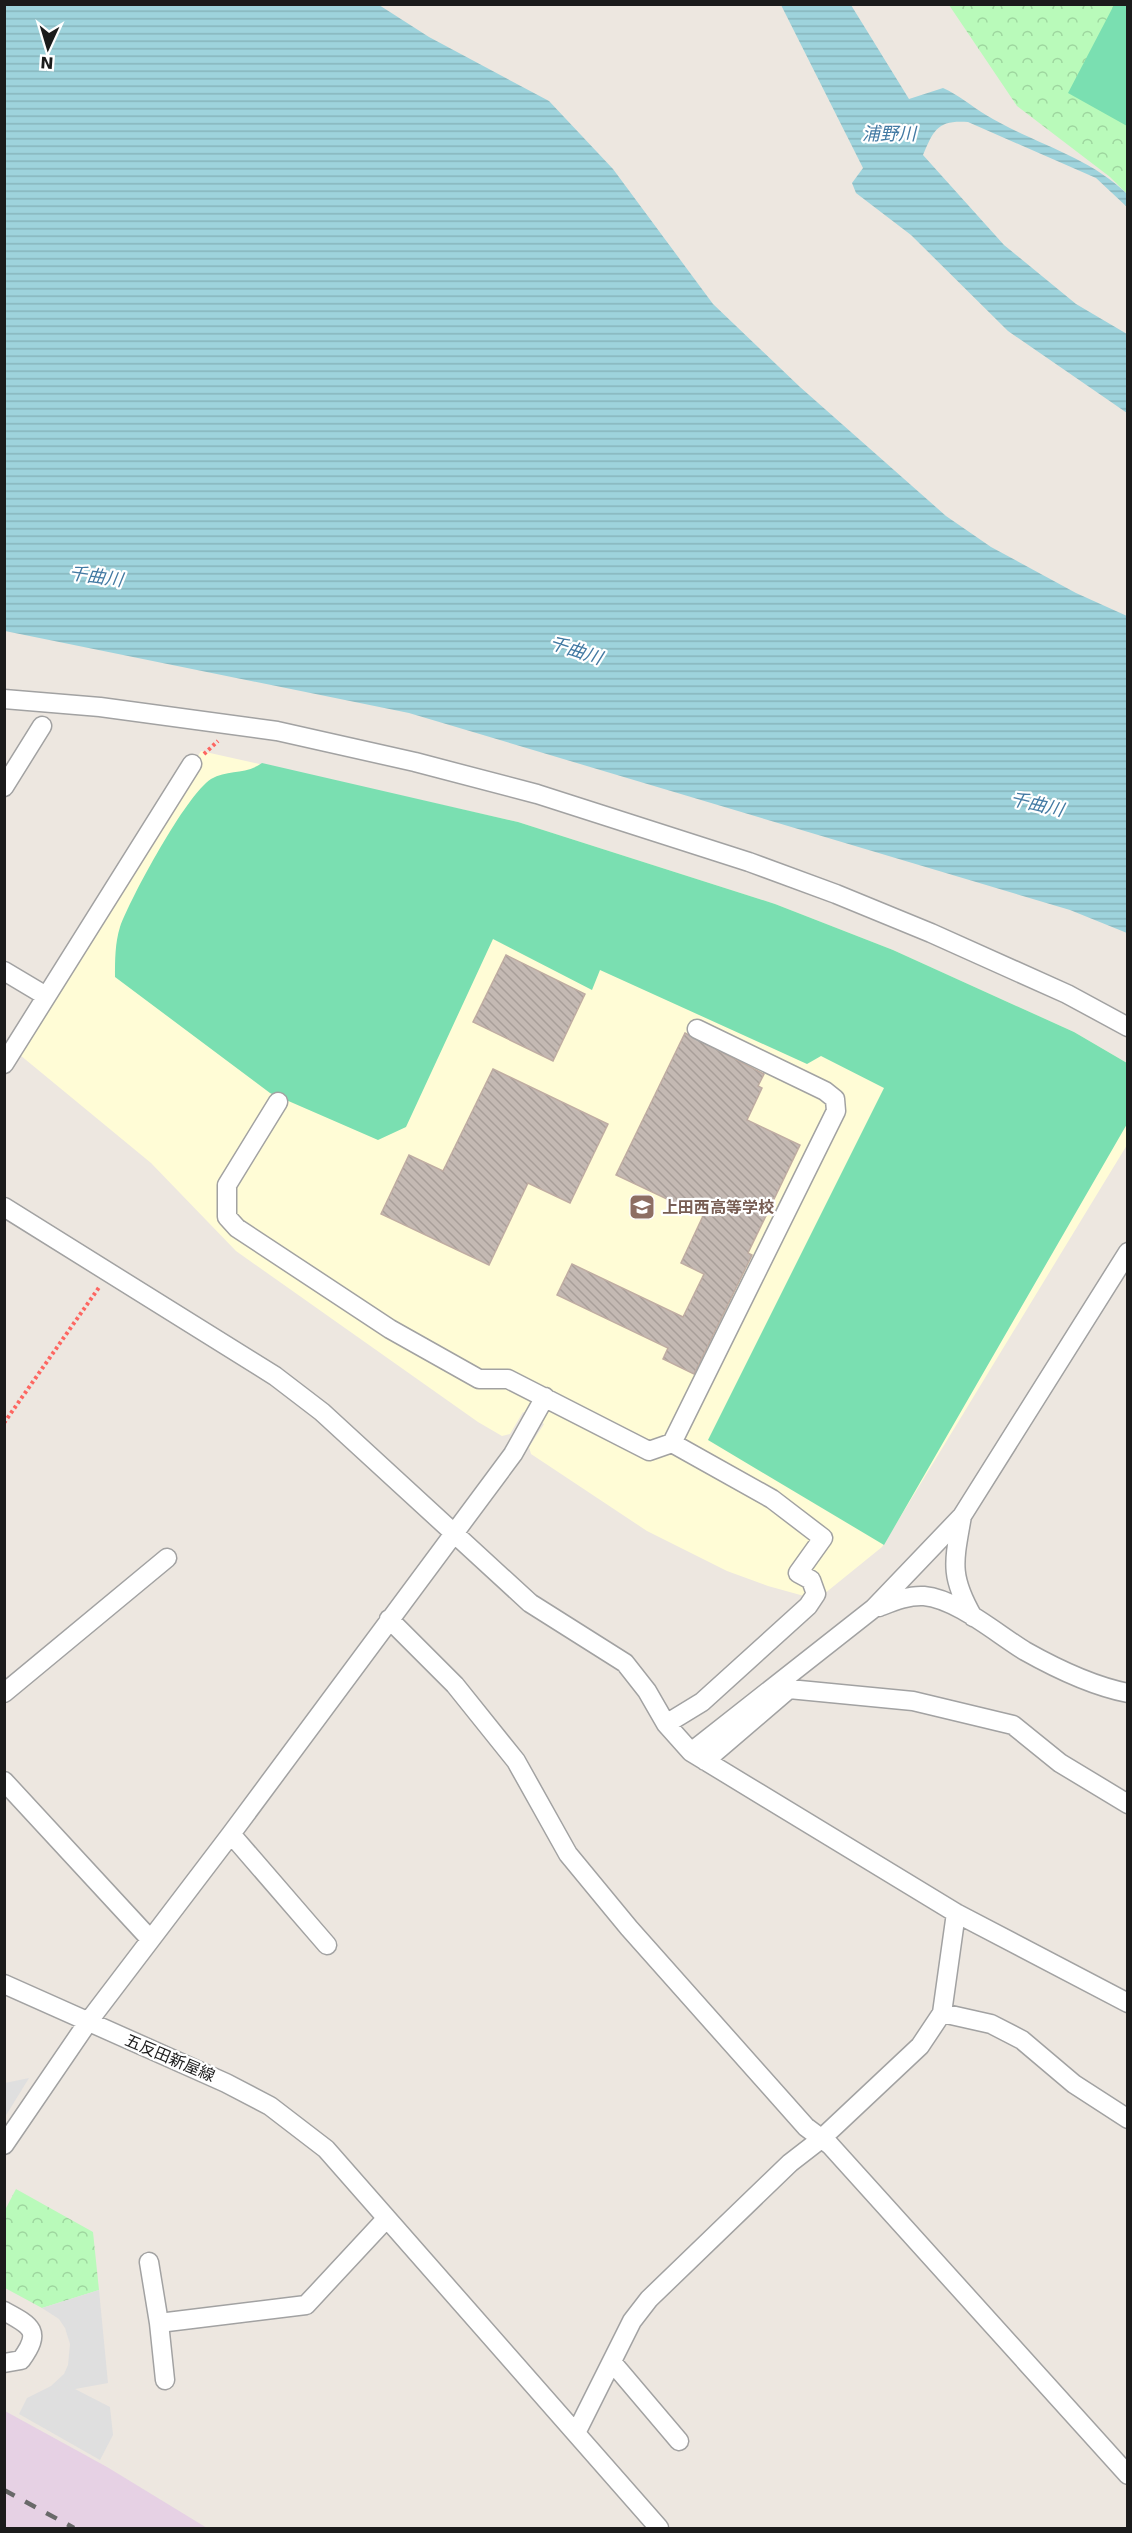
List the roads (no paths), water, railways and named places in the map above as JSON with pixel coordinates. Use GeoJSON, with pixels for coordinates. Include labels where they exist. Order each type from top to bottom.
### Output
{"type":"FeatureCollection","features":[{"type":"Feature","properties":{"kind":"street"},"geometry":{"type":"LineString","coordinates":[[4,699],[111,708],[277,731],[415,762],[537,794],[749,862],[931,933],[1067,994],[1128,1027]]}},
{"type":"Feature","properties":{"kind":"street"},"geometry":{"type":"LineString","coordinates":[[4,787],[42,726]]}},
{"type":"Feature","properties":{"kind":"street"},"geometry":{"type":"LineString","coordinates":[[4,1064],[192,764]]}},
{"type":"Feature","properties":{"kind":"street"},"geometry":{"type":"LineString","coordinates":[[4,971],[45,996]]}},
{"type":"Feature","properties":{"kind":"street"},"geometry":{"type":"LineString","coordinates":[[278,1102],[226,1185],[227,1217],[237,1228],[390,1329],[479,1379],[508,1379],[649,1451],[672,1443],[836,1111],[835,1099],[825,1091],[697,1029]]}},
{"type":"Feature","properties":{"kind":"street"},"geometry":{"type":"LineString","coordinates":[[4,1208],[275,1376],[361,1446],[452,1534],[530,1603],[625,1663],[647,1691],[666,1724],[698,1757],[956,1913],[1128,2003]]}},
{"type":"Feature","properties":{"kind":"street"},"geometry":{"type":"LineString","coordinates":[[698,1757],[874,1608],[962,1516],[1128,1252]]}},
{"type":"Feature","properties":{"kind":"street"},"geometry":{"type":"LineString","coordinates":[[4,2161],[10,2138],[72,2044],[513,1454],[545,1397]]}},
{"type":"Feature","properties":{"kind":"street"},"geometry":{"type":"LineString","coordinates":[[666,1724],[702,1702],[808,1606],[816,1594],[811,1580],[798,1573],[823,1538],[772,1499],[672,1443]]}},
{"type":"Feature","properties":{"kind":"street"},"geometry":{"type":"LineString","coordinates":[[962,1516],[954,1560],[955,1579],[959,1593],[974,1618]]}},
{"type":"Feature","properties":{"kind":"street"},"geometry":{"type":"LineString","coordinates":[[4,1693],[167,1558]]}},
{"type":"Feature","properties":{"kind":"street"},"geometry":{"type":"LineString","coordinates":[[874,1608],[899,1599],[923,1596],[943,1601],[1035,1656],[1102,1688],[1128,1693]]}},
{"type":"Feature","properties":{"kind":"street"},"geometry":{"type":"LineString","coordinates":[[389,1619],[455,1685],[516,1761],[568,1854],[629,1928],[806,2127],[831,2145],[1128,2475]]}},
{"type":"Feature","properties":{"kind":"street"},"geometry":{"type":"LineString","coordinates":[[698,1757],[789,1689],[901,1700],[1013,1725],[1060,1763],[1128,1803]]}},
{"type":"Feature","properties":{"kind":"street"},"geometry":{"type":"LineString","coordinates":[[4,1781],[150,1940]]}},
{"type":"Feature","properties":{"kind":"street"},"geometry":{"type":"LineString","coordinates":[[231,1834],[327,1945]]}},
{"type":"Feature","properties":{"kind":"street"},"geometry":{"type":"LineString","coordinates":[[576,2433],[632,2321],[649,2299],[790,2163],[821,2139],[920,2046],[942,2013],[956,1913]]}},
{"type":"Feature","properties":{"kind":"street","name":"五反田新屋線"},"geometry":{"type":"LineString","coordinates":[[4,1984],[244,2092],[270,2106],[326,2149],[659,2529]]}},
{"type":"Feature","properties":{"kind":"street"},"geometry":{"type":"LineString","coordinates":[[942,2013],[991,2024],[1022,2040],[1074,2084],[1128,2119]]}},
{"type":"Feature","properties":{"kind":"street"},"geometry":{"type":"LineString","coordinates":[[159,2323],[306,2305],[386,2219]]}},
{"type":"Feature","properties":{"kind":"street"},"geometry":{"type":"LineString","coordinates":[[149,2262],[165,2380]]}},
{"type":"Feature","properties":{"kind":"street"},"geometry":{"type":"LineString","coordinates":[[4,2311],[30,2327],[34,2336],[32,2345],[21,2360],[4,2363]]}},
{"type":"Feature","properties":{"kind":"street"},"geometry":{"type":"LineString","coordinates":[[612,2362],[680,2441]]}},
{"type":"Feature","properties":{"kind":"water","name":"千曲川"},"geometry":{"type":"Polygon","coordinates":[[[4,5],[379,5],[429,37],[549,101],[613,169],[713,304],[800,387],[946,516],[991,547],[1076,593],[1127,616],[1127,933],[1070,910],[409,713],[5,631],[4,5]]]}},
{"type":"Feature","properties":{"kind":"water","name":"浦野川"},"geometry":{"type":"Polygon","coordinates":[[[781,5],[851,5],[909,99],[943,88],[1004,125],[1078,160],[1112,181],[1127,194],[1127,207],[1096,178],[968,122],[950,123],[938,128],[923,155],[1004,245],[1076,304],[1127,334],[1127,413],[1008,331],[911,235],[856,193],[852,183],[863,168],[781,5]]]}},
{"type":"Feature","properties":{"kind":"railway"},"geometry":{"type":"LineString","coordinates":[[4,2490],[74,2528]]}},
{"type":"Feature","properties":{"kind":"place","name":"上田西高等学校"},"geometry":{"type":"Point","coordinates":[642,1207]}}]}
